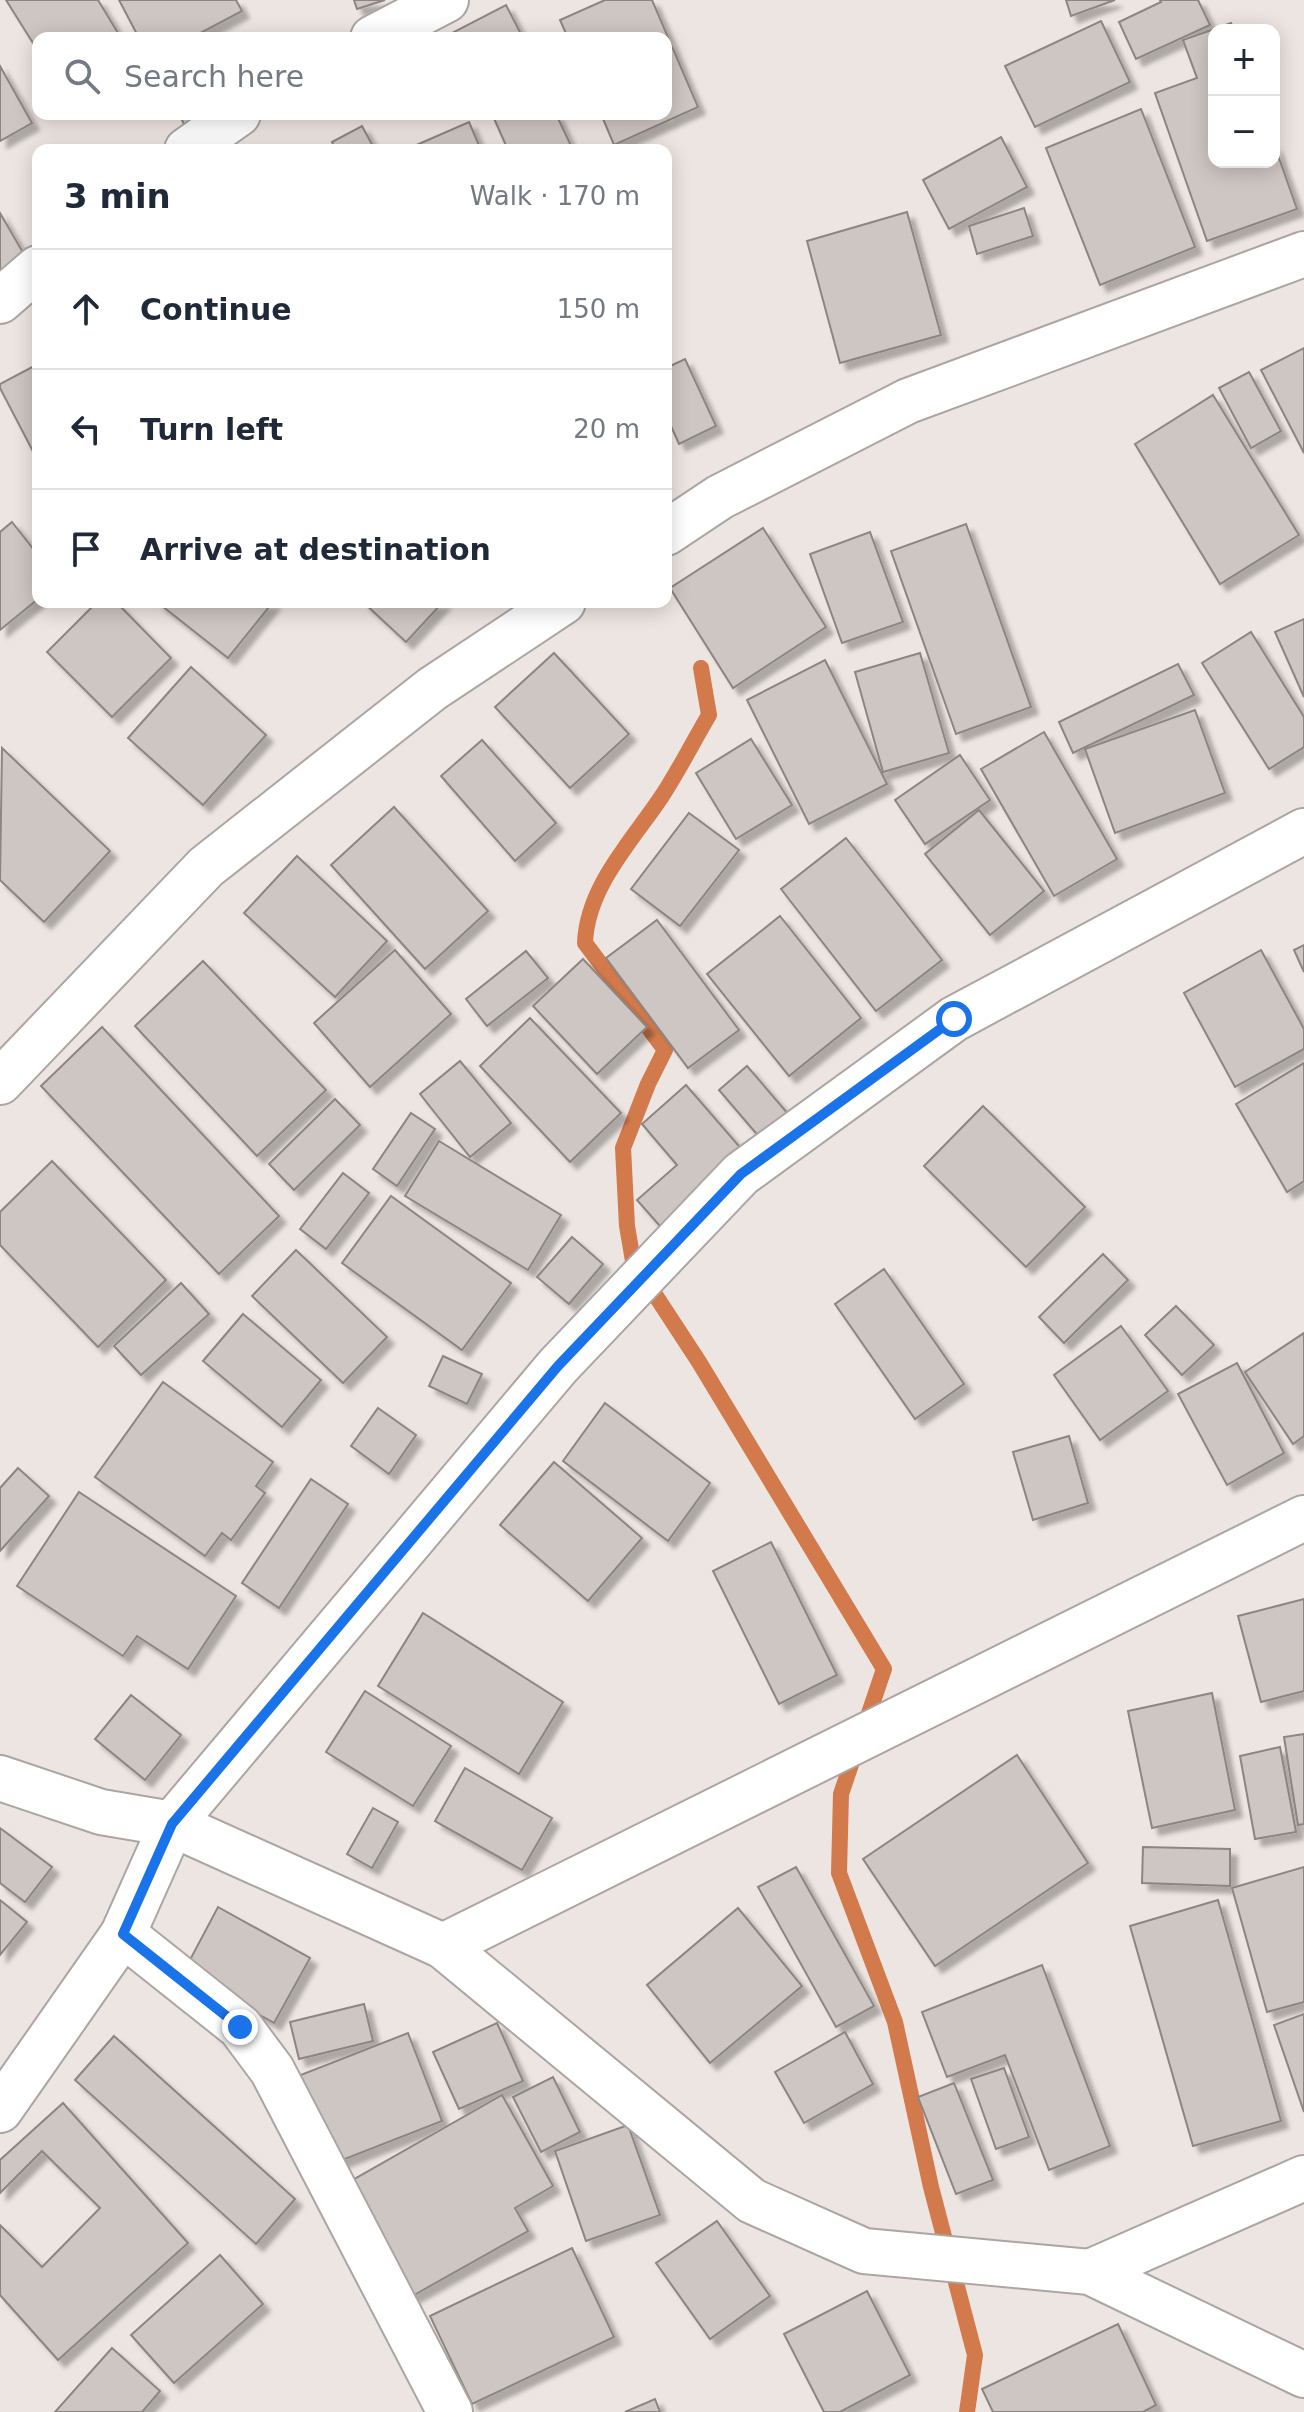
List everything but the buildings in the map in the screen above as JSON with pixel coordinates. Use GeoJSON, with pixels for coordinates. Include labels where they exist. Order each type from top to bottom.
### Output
{"type":"FeatureCollection","features":[{"type":"Feature","properties":{"kind":"street"},"geometry":{"type":"LineString","coordinates":[[385,32],[446,0]]}},
{"type":"Feature","properties":{"kind":"street"},"geometry":{"type":"LineString","coordinates":[[196,144],[230,120]]}},
{"type":"Feature","properties":{"kind":"street"},"geometry":{"type":"LineString","coordinates":[[672,529],[720,497],[908,401],[1304,254]]}},
{"type":"Feature","properties":{"kind":"street"},"geometry":{"type":"LineString","coordinates":[[0,301],[32,273]]}},
{"type":"Feature","properties":{"kind":"street"},"geometry":{"type":"LineString","coordinates":[[0,1082],[206,867],[432,689],[554,608]]}},
{"type":"Feature","properties":{"kind":"street"},"geometry":{"type":"LineString","coordinates":[[0,2110],[123,1934],[172,1824],[558,1366],[741,1174],[954,1019],[1304,831]]}},
{"type":"Feature","properties":{"kind":"street"},"geometry":{"type":"LineString","coordinates":[[443,1946],[1304,1518]]}},
{"type":"Feature","properties":{"kind":"street"},"geometry":{"type":"LineString","coordinates":[[0,1778],[101,1812],[172,1824],[443,1946],[752,2201],[864,2251],[1090,2272],[1304,2375]]}},
{"type":"Feature","properties":{"kind":"street"},"geometry":{"type":"LineString","coordinates":[[123,1934],[240,2027],[272,2070],[450,2412]]}},
{"type":"Feature","properties":{"kind":"street"},"geometry":{"type":"LineString","coordinates":[[1090,2272],[1304,2178]]}},
{"type":"Feature","properties":{"kind":"waterway"},"geometry":{"type":"LineString","coordinates":[[701,668],[709,715],[662,796],[602,884],[588,922],[585,943],[665,1050],[623,1148],[627,1226],[633,1261],[699,1362],[884,1669],[864,1728]]}},
{"type":"Feature","properties":{"kind":"waterway"},"geometry":{"type":"LineString","coordinates":[[856,1750],[841,1794],[839,1873],[895,2022],[931,2187],[975,2355],[967,2412]]}},
{"type":"Feature","properties":{"kind":"route"},"geometry":{"type":"LineString","coordinates":[[240,2027],[123,1934],[172,1824],[558,1366],[741,1174],[954,1019]]}}]}
